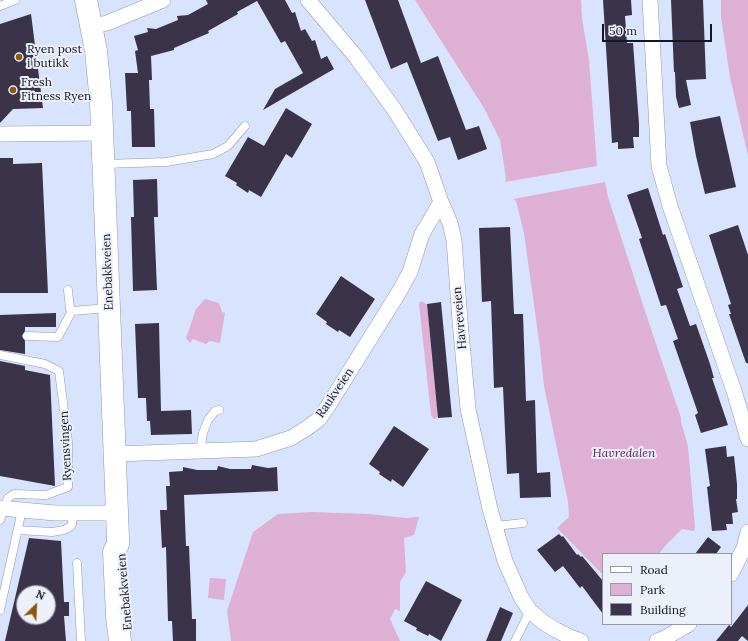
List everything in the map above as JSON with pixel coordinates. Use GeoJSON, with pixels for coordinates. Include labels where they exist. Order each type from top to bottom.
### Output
{"type":"FeatureCollection","features":[{"type":"Feature","properties":{"kind":"main road","name":"Enebakkveien"},"geometry":{"type":"LineString","coordinates":[[86,0],[92,26],[98,73],[102,133],[118,544],[114,552],[120,641]]}},
{"type":"Feature","properties":{"kind":"main road","name":"Enebakkveien"},"geometry":{"type":"LineString","coordinates":[[118,544],[123,551],[126,616],[129,641]]}},
{"type":"Feature","properties":{"kind":"street"},"geometry":{"type":"LineString","coordinates":[[92,26],[107,23],[163,0]]}},
{"type":"Feature","properties":{"kind":"street","name":"Havreveien"},"geometry":{"type":"LineString","coordinates":[[308,0],[356,57],[394,109],[427,162],[450,223],[454,240],[460,328],[468,409],[484,486],[506,561],[521,597],[530,611],[543,622],[556,630],[581,641]]}},
{"type":"Feature","properties":{"kind":"street"},"geometry":{"type":"LineString","coordinates":[[650,0],[653,131],[659,166],[668,199],[735,394],[748,439]]}},
{"type":"Feature","properties":{"kind":"street"},"geometry":{"type":"LineString","coordinates":[[0,134],[102,133]]}},
{"type":"Feature","properties":{"kind":"street","name":"Raukveien"},"geometry":{"type":"LineString","coordinates":[[115,454],[256,449],[291,438],[319,419],[343,384],[399,292],[410,272],[422,234],[441,202]]}},
{"type":"Feature","properties":{"kind":"street","name":"Ryensvingen"},"geometry":{"type":"LineString","coordinates":[[1,512],[22,510],[73,513],[117,513]]}},
{"type":"Feature","properties":{"kind":"street"},"geometry":{"type":"LineString","coordinates":[[732,572],[744,548],[748,532]]}},
{"type":"Feature","properties":{"kind":"street"},"geometry":{"type":"LineString","coordinates":[[657,641],[687,625]]}},
{"type":"Feature","properties":{"kind":"lane"},"geometry":{"type":"LineString","coordinates":[[0,6],[15,0]]}},
{"type":"Feature","properties":{"kind":"lane"},"geometry":{"type":"LineString","coordinates":[[103,164],[166,162],[213,154],[228,146],[245,126]]}},
{"type":"Feature","properties":{"kind":"lane"},"geometry":{"type":"LineString","coordinates":[[68,290],[70,309],[72,311]]}},
{"type":"Feature","properties":{"kind":"lane"},"geometry":{"type":"LineString","coordinates":[[72,311],[109,308]]}},
{"type":"Feature","properties":{"kind":"lane"},"geometry":{"type":"LineString","coordinates":[[27,336],[58,338],[72,311]]}},
{"type":"Feature","properties":{"kind":"lane","name":"Ryensvingen"},"geometry":{"type":"LineString","coordinates":[[0,355],[45,364],[60,372],[68,442],[68,487],[46,495],[14,494],[8,498],[1,512]]}},
{"type":"Feature","properties":{"kind":"lane"},"geometry":{"type":"LineString","coordinates":[[200,451],[203,433],[208,420],[215,411],[219,410]]}},
{"type":"Feature","properties":{"kind":"lane"},"geometry":{"type":"LineString","coordinates":[[0,610],[22,510]]}},
{"type":"Feature","properties":{"kind":"lane"},"geometry":{"type":"LineString","coordinates":[[18,530],[52,532],[64,530],[72,524],[73,513]]}},
{"type":"Feature","properties":{"kind":"lane"},"geometry":{"type":"LineString","coordinates":[[495,526],[523,523]]}},
{"type":"Feature","properties":{"kind":"lane"},"geometry":{"type":"LineString","coordinates":[[77,563],[81,641]]}},
{"type":"Feature","properties":{"kind":"lane"},"geometry":{"type":"LineString","coordinates":[[515,641],[530,611]]}},
{"type":"Feature","properties":{"kind":"green space"},"geometry":{"type":"Polygon","coordinates":[[[415,0],[581,0],[582,18],[589,60],[597,166],[505,182],[506,178],[500,140],[484,108],[415,0]]]}},
{"type":"Feature","properties":{"kind":"green space"},"geometry":{"type":"Polygon","coordinates":[[[721,0],[748,0],[748,156],[730,77],[721,17],[721,0]]]}},
{"type":"Feature","properties":{"kind":"green space","name":"Havredalen"},"geometry":{"type":"Polygon","coordinates":[[[605,182],[608,197],[681,418],[688,446],[695,527],[694,531],[682,529],[660,553],[602,553],[602,574],[557,528],[569,517],[568,502],[544,386],[524,233],[516,201],[513,199],[605,182]]]}},
{"type":"Feature","properties":{"kind":"green space"},"geometry":{"type":"Polygon","coordinates":[[[205,299],[219,303],[222,312],[225,313],[220,343],[210,341],[206,344],[193,339],[190,343],[186,338],[196,309],[205,299]]]}},
{"type":"Feature","properties":{"kind":"green space"},"geometry":{"type":"Polygon","coordinates":[[[422,301],[427,305],[438,416],[435,419],[431,415],[419,304],[422,301]]]}},
{"type":"Feature","properties":{"kind":"green space"},"geometry":{"type":"Polygon","coordinates":[[[311,512],[369,514],[406,518],[419,517],[414,535],[404,538],[406,572],[400,582],[400,611],[395,609],[390,619],[400,641],[231,641],[227,611],[253,532],[278,514],[311,512]]]}},
{"type":"Feature","properties":{"kind":"green space"},"geometry":{"type":"Polygon","coordinates":[[[210,578],[226,579],[224,600],[208,598],[210,578]]]}},
{"type":"Feature","properties":{"kind":"building"},"geometry":{"type":"Polygon","coordinates":[[[206,0],[285,0],[292,13],[295,12],[301,31],[305,29],[312,41],[315,40],[321,59],[327,56],[334,69],[263,110],[275,89],[303,73],[285,41],[281,43],[257,1],[208,31],[209,33],[174,48],[174,50],[151,56],[152,80],[149,80],[150,109],[154,109],[155,147],[132,147],[131,111],[127,111],[125,73],[138,73],[135,51],[138,50],[134,36],[148,32],[147,28],[156,29],[178,20],[177,16],[188,15],[208,4],[206,0]]]}},
{"type":"Feature","properties":{"kind":"building"},"geometry":{"type":"Polygon","coordinates":[[[365,0],[398,0],[421,63],[438,56],[466,130],[479,126],[487,149],[458,160],[450,137],[438,141],[407,62],[391,69],[365,0]]]}},
{"type":"Feature","properties":{"kind":"building"},"geometry":{"type":"Polygon","coordinates":[[[603,0],[631,0],[632,15],[625,16],[627,43],[633,43],[639,124],[639,137],[633,137],[634,148],[618,149],[618,142],[612,143],[603,0]]]}},
{"type":"Feature","properties":{"kind":"building"},"geometry":{"type":"Polygon","coordinates":[[[671,0],[703,0],[706,79],[686,80],[691,105],[679,108],[676,97],[674,72],[671,0]]]}},
{"type":"Feature","properties":{"kind":"building"},"geometry":{"type":"Polygon","coordinates":[[[31,14],[43,108],[13,109],[0,123],[0,24],[31,14]]]}},
{"type":"Feature","properties":{"kind":"building"},"geometry":{"type":"Polygon","coordinates":[[[286,108],[312,124],[292,158],[286,154],[261,197],[249,190],[248,193],[236,185],[237,183],[225,176],[248,137],[264,146],[286,108]]]}},
{"type":"Feature","properties":{"kind":"building"},"geometry":{"type":"Polygon","coordinates":[[[720,116],[736,187],[705,194],[690,122],[720,116]]]}},
{"type":"Feature","properties":{"kind":"building"},"geometry":{"type":"Polygon","coordinates":[[[0,158],[13,158],[13,164],[42,163],[48,293],[0,293],[0,158]]]}},
{"type":"Feature","properties":{"kind":"building"},"geometry":{"type":"Polygon","coordinates":[[[157,179],[158,217],[154,217],[157,290],[133,291],[131,217],[134,217],[133,180],[157,179]]]}},
{"type":"Feature","properties":{"kind":"building"},"geometry":{"type":"Polygon","coordinates":[[[648,188],[663,235],[665,234],[683,287],[677,289],[690,326],[696,324],[710,364],[714,378],[712,378],[728,425],[701,433],[695,415],[698,413],[673,341],[678,339],[666,305],[661,306],[639,239],[642,238],[627,195],[648,188]]]}},
{"type":"Feature","properties":{"kind":"building"},"geometry":{"type":"Polygon","coordinates":[[[738,225],[748,255],[748,363],[746,363],[729,314],[731,314],[728,305],[731,304],[709,235],[738,225]]]}},
{"type":"Feature","properties":{"kind":"building"},"geometry":{"type":"Polygon","coordinates":[[[510,227],[514,314],[523,314],[526,401],[535,400],[537,473],[550,472],[551,497],[520,498],[519,473],[507,474],[503,387],[494,388],[491,301],[482,302],[479,228],[510,227]]]}},
{"type":"Feature","properties":{"kind":"building"},"geometry":{"type":"Polygon","coordinates":[[[341,276],[375,299],[350,337],[339,330],[338,332],[326,324],[327,322],[316,314],[341,276]]]}},
{"type":"Feature","properties":{"kind":"building"},"geometry":{"type":"Polygon","coordinates":[[[441,302],[452,417],[438,418],[427,304],[441,302]]]}},
{"type":"Feature","properties":{"kind":"building"},"geometry":{"type":"Polygon","coordinates":[[[56,313],[56,327],[25,327],[25,331],[22,336],[25,341],[25,354],[0,350],[0,315],[56,313]]]}},
{"type":"Feature","properties":{"kind":"building"},"geometry":{"type":"Polygon","coordinates":[[[159,323],[161,411],[191,410],[192,434],[151,435],[150,421],[147,421],[146,398],[138,398],[135,324],[159,323]]]}},
{"type":"Feature","properties":{"kind":"building"},"geometry":{"type":"Polygon","coordinates":[[[0,361],[25,366],[25,370],[50,375],[55,486],[0,476],[0,361]]]}},
{"type":"Feature","properties":{"kind":"building"},"geometry":{"type":"Polygon","coordinates":[[[394,426],[429,449],[403,487],[392,479],[391,482],[379,474],[380,472],[369,464],[394,426]]]}},
{"type":"Feature","properties":{"kind":"building"},"geometry":{"type":"Polygon","coordinates":[[[726,446],[727,457],[734,456],[738,512],[732,513],[733,524],[726,524],[727,530],[712,531],[707,487],[710,486],[705,449],[726,446]]]}},
{"type":"Feature","properties":{"kind":"building"},"geometry":{"type":"Polygon","coordinates":[[[252,465],[268,468],[277,467],[278,491],[184,495],[186,546],[189,546],[192,619],[196,619],[196,641],[173,641],[172,621],[168,621],[166,547],[162,548],[160,510],[167,510],[166,486],[170,486],[169,472],[183,471],[183,467],[197,470],[217,470],[218,466],[230,469],[251,469],[252,465]]]}},
{"type":"Feature","properties":{"kind":"building"},"geometry":{"type":"Polygon","coordinates":[[[559,534],[562,537],[563,536],[577,555],[582,556],[602,580],[602,613],[582,586],[580,588],[563,566],[555,572],[537,550],[559,534]]]}},
{"type":"Feature","properties":{"kind":"building"},"geometry":{"type":"Polygon","coordinates":[[[708,537],[721,547],[717,553],[696,553],[708,537]]]}},
{"type":"Feature","properties":{"kind":"building"},"geometry":{"type":"Polygon","coordinates":[[[29,538],[61,541],[64,602],[69,602],[69,616],[64,616],[66,641],[5,641],[16,594],[16,625],[56,625],[56,585],[18,585],[29,538]]]}},
{"type":"Feature","properties":{"kind":"building"},"geometry":{"type":"Polygon","coordinates":[[[426,581],[462,600],[441,641],[429,634],[428,636],[416,630],[417,628],[404,621],[426,581]]]}},
{"type":"Feature","properties":{"kind":"building"},"geometry":{"type":"Polygon","coordinates":[[[748,605],[748,641],[742,636],[738,641],[716,641],[729,625],[731,627],[748,605]]]}},
{"type":"Feature","properties":{"kind":"building"},"geometry":{"type":"Polygon","coordinates":[[[500,607],[513,613],[501,641],[486,641],[500,607]]]}},
{"type":"Feature","properties":{"kind":"place","name":"Ryen post i butikk"},"geometry":{"type":"Point","coordinates":[19,57]}},
{"type":"Feature","properties":{"kind":"place","name":"Fresh Fitness Ryen"},"geometry":{"type":"Point","coordinates":[13,90]}}]}
